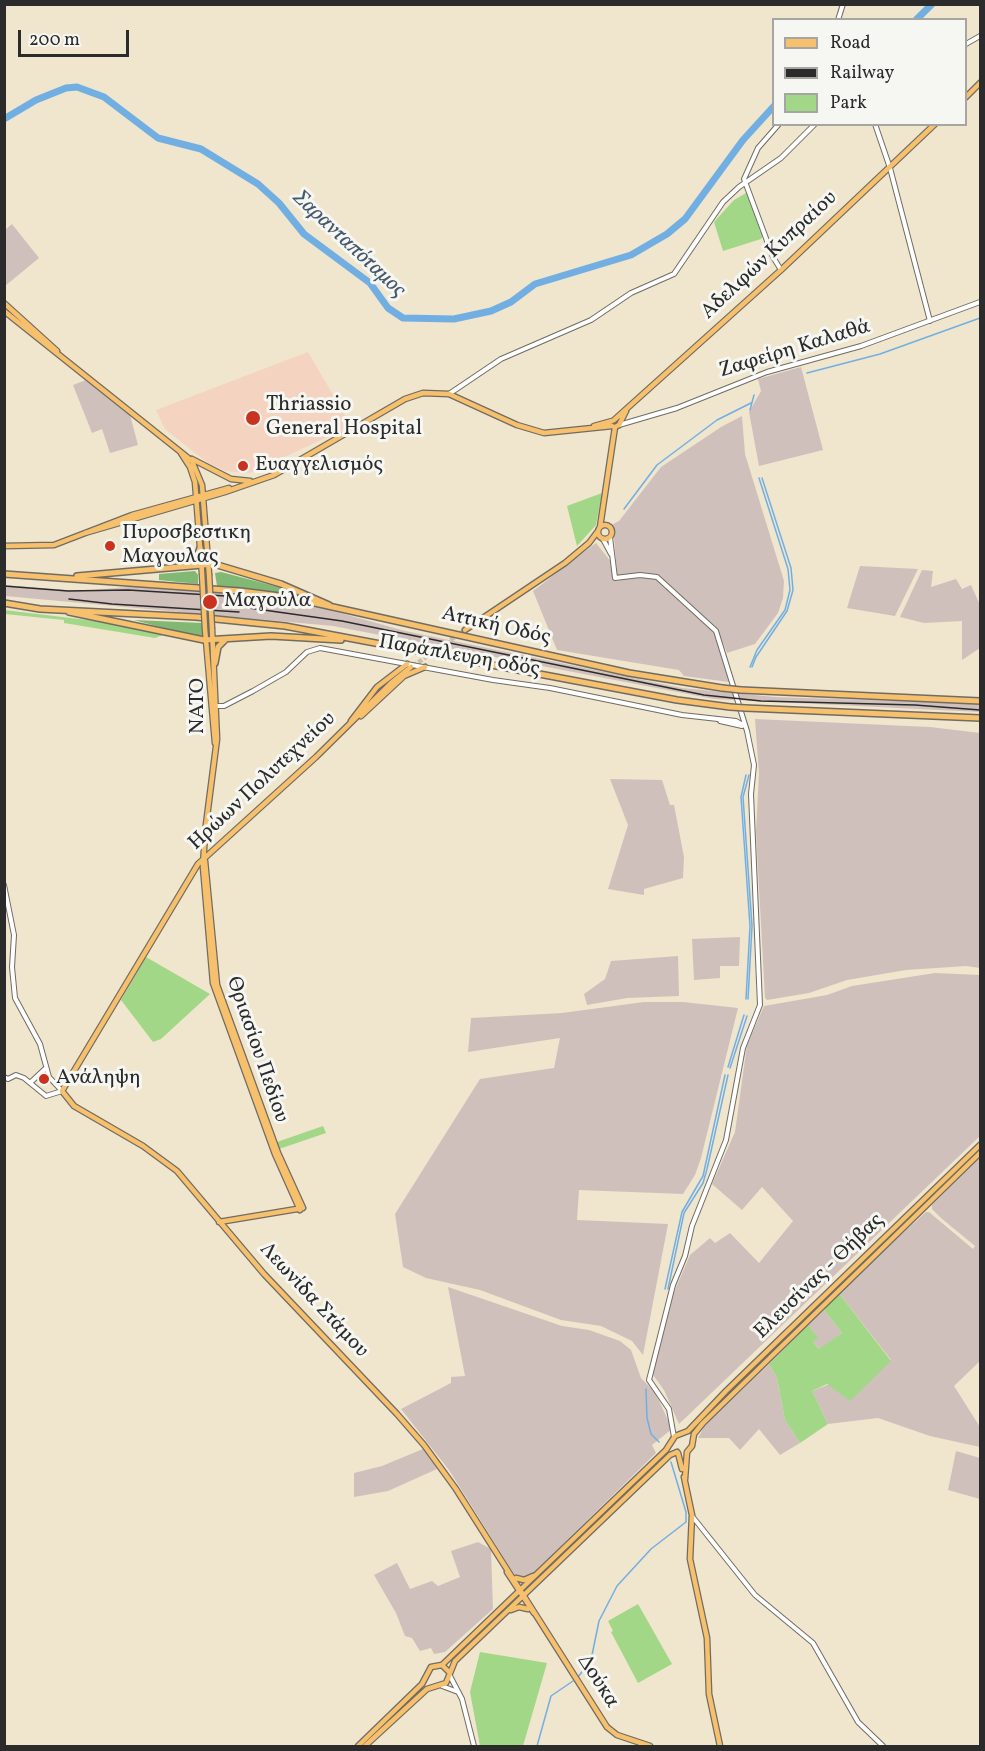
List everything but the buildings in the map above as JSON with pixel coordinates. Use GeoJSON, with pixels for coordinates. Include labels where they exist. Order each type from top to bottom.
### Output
{"type":"FeatureCollection","features":[{"type":"Feature","properties":{"kind":"highway"},"geometry":{"type":"LineString","coordinates":[[186,566],[196,559],[200,548]]}},
{"type":"Feature","properties":{"kind":"highway"},"geometry":{"type":"LineString","coordinates":[[42,577],[116,575],[205,564],[280,584],[331,606]]}},
{"type":"Feature","properties":{"kind":"highway","name":"Αττική Οδός"},"geometry":{"type":"LineString","coordinates":[[4,574],[240,591],[331,606],[629,673],[722,688],[981,700]]}},
{"type":"Feature","properties":{"kind":"highway","name":"Αττική Οδός"},"geometry":{"type":"LineString","coordinates":[[4,603],[65,610],[240,621],[360,640],[677,700],[730,707],[981,718]]}},
{"type":"Feature","properties":{"kind":"highway"},"geometry":{"type":"LineString","coordinates":[[65,610],[75,615],[205,640],[271,636],[360,640]]}},
{"type":"Feature","properties":{"kind":"highway"},"geometry":{"type":"LineString","coordinates":[[215,663],[218,647],[227,638]]}},
{"type":"Feature","properties":{"kind":"main road"},"geometry":{"type":"LineString","coordinates":[[967,96],[981,83]]}},
{"type":"Feature","properties":{"kind":"main road","name":"Αδελφών Κυπραίου"},"geometry":{"type":"LineString","coordinates":[[615,423],[626,410],[782,270],[933,126]]}},
{"type":"Feature","properties":{"kind":"main road","name":"ΝΑΤΟ"},"geometry":{"type":"LineString","coordinates":[[4,303],[61,355]]}},
{"type":"Feature","properties":{"kind":"main road","name":"ΝΑΤΟ"},"geometry":{"type":"LineString","coordinates":[[4,311],[186,455],[197,471],[205,564],[202,573],[205,640],[216,744]]}},
{"type":"Feature","properties":{"kind":"main road"},"geometry":{"type":"LineString","coordinates":[[4,546],[54,545],[132,515],[256,481],[292,465],[405,399],[423,393],[449,394],[536,432],[571,432],[615,423],[599,529],[602,539]]}},
{"type":"Feature","properties":{"kind":"main road","name":"ΝΑΤΟ"},"geometry":{"type":"LineString","coordinates":[[174,447],[193,472],[200,497],[198,511],[200,548],[209,574],[215,663],[216,744]]}},
{"type":"Feature","properties":{"kind":"main road"},"geometry":{"type":"LineString","coordinates":[[186,455],[231,479],[256,481]]}},
{"type":"Feature","properties":{"kind":"main road"},"geometry":{"type":"LineString","coordinates":[[85,533],[187,503],[200,497]]}},
{"type":"Feature","properties":{"kind":"main road"},"geometry":{"type":"LineString","coordinates":[[187,503],[194,505],[198,511]]}},
{"type":"Feature","properties":{"kind":"main road"},"geometry":{"type":"LineString","coordinates":[[589,543],[610,537],[611,531],[603,520],[602,509]]}},
{"type":"Feature","properties":{"kind":"main road"},"geometry":{"type":"LineString","coordinates":[[465,630],[565,563],[589,543],[599,529],[606,525]]}},
{"type":"Feature","properties":{"kind":"main road"},"geometry":{"type":"LineString","coordinates":[[397,662],[397,670]]}},
{"type":"Feature","properties":{"kind":"main road"},"geometry":{"type":"LineString","coordinates":[[347,726],[365,700],[397,670],[409,665]]}},
{"type":"Feature","properties":{"kind":"main road","name":"Ηρώων Πολυτεχνείου"},"geometry":{"type":"LineString","coordinates":[[62,1091],[173,903],[204,858],[358,717],[409,665]]}},
{"type":"Feature","properties":{"kind":"main road"},"geometry":{"type":"LineString","coordinates":[[358,717],[367,713],[404,676],[425,667]]}},
{"type":"Feature","properties":{"kind":"main road","name":"Θριασίου Πεδίου"},"geometry":{"type":"LineString","coordinates":[[216,744],[204,858],[207,865],[217,985],[301,1209],[219,1222]]}},
{"type":"Feature","properties":{"kind":"main road","name":"Λεωνίδα Στάμου"},"geometry":{"type":"LineString","coordinates":[[62,1091],[74,1106],[168,1163],[264,1274],[424,1445],[456,1489],[522,1593]]}},
{"type":"Feature","properties":{"kind":"main road","name":"Ελευσίνας - Θήβας"},"geometry":{"type":"LineString","coordinates":[[365,1746],[424,1691],[439,1686],[450,1675],[453,1664],[504,1615],[540,1571],[673,1440],[683,1433],[981,1145]]}},
{"type":"Feature","properties":{"kind":"main road"},"geometry":{"type":"LineString","coordinates":[[685,1479],[687,1452],[692,1446],[692,1440],[730,1395],[981,1154]]}},
{"type":"Feature","properties":{"kind":"main road"},"geometry":{"type":"LineString","coordinates":[[683,1433],[692,1440]]}},
{"type":"Feature","properties":{"kind":"main road"},"geometry":{"type":"LineString","coordinates":[[673,1440],[685,1479],[692,1515],[690,1559],[707,1638],[710,1701],[720,1746]]}},
{"type":"Feature","properties":{"kind":"main road"},"geometry":{"type":"LineString","coordinates":[[677,1452],[687,1452]]}},
{"type":"Feature","properties":{"kind":"main road","name":"Ελευσίνας - Θήβας"},"geometry":{"type":"LineString","coordinates":[[358,1746],[422,1684],[431,1667],[442,1665],[670,1455],[677,1452]]}},
{"type":"Feature","properties":{"kind":"main road","name":"Λεωνίδα Στάμου"},"geometry":{"type":"LineString","coordinates":[[506,1568],[522,1593]]}},
{"type":"Feature","properties":{"kind":"main road"},"geometry":{"type":"LineString","coordinates":[[513,1576],[524,1580],[540,1571]]}},
{"type":"Feature","properties":{"kind":"main road","name":"Δούκα"},"geometry":{"type":"LineString","coordinates":[[522,1593],[530,1610],[536,1615]]}},
{"type":"Feature","properties":{"kind":"main road","name":"Δούκα"},"geometry":{"type":"LineString","coordinates":[[522,1593],[607,1727],[618,1735],[650,1746]]}},
{"type":"Feature","properties":{"kind":"main road"},"geometry":{"type":"LineString","coordinates":[[504,1615],[516,1607],[530,1610]]}},
{"type":"Feature","properties":{"kind":"main road"},"geometry":{"type":"LineString","coordinates":[[442,1665],[450,1675]]}},
{"type":"Feature","properties":{"kind":"main road"},"geometry":{"type":"LineString","coordinates":[[428,1675],[430,1682],[439,1686]]}},
{"type":"Feature","properties":{"kind":"street"},"geometry":{"type":"LineString","coordinates":[[967,43],[981,36]]}},
{"type":"Feature","properties":{"kind":"street"},"geometry":{"type":"LineString","coordinates":[[777,126],[753,157],[745,175],[745,183],[772,257],[782,270]]}},
{"type":"Feature","properties":{"kind":"street"},"geometry":{"type":"LineString","coordinates":[[449,394],[501,359],[531,344],[591,320],[631,293],[674,274],[723,202],[745,183],[781,158],[813,126]]}},
{"type":"Feature","properties":{"kind":"street"},"geometry":{"type":"LineString","coordinates":[[876,126],[890,168],[930,321]]}},
{"type":"Feature","properties":{"kind":"street","name":"Ζαφείρη Καλαθά"},"geometry":{"type":"LineString","coordinates":[[615,423],[677,408],[767,372],[845,352],[981,302]]}},
{"type":"Feature","properties":{"kind":"street"},"geometry":{"type":"LineString","coordinates":[[626,410],[629,420]]}},
{"type":"Feature","properties":{"kind":"street"},"geometry":{"type":"LineString","coordinates":[[610,537],[615,578],[640,574],[657,577],[716,631],[745,726],[754,765],[751,802],[760,1005],[743,1048],[726,1140],[692,1226],[685,1256],[673,1285],[650,1380],[663,1398],[672,1419],[683,1433]]}},
{"type":"Feature","properties":{"kind":"street"},"geometry":{"type":"LineString","coordinates":[[602,539],[612,557]]}},
{"type":"Feature","properties":{"kind":"street","name":"Παράπλευρη οδός"},"geometry":{"type":"LineString","coordinates":[[217,706],[228,705],[286,672],[303,655],[315,648],[711,719],[736,721],[745,726]]}},
{"type":"Feature","properties":{"kind":"street"},"geometry":{"type":"LineString","coordinates":[[4,885],[14,929],[12,967],[15,998],[40,1044],[46,1068],[62,1091],[46,1096],[31,1082],[17,1075],[7,1079],[4,1077]]}},
{"type":"Feature","properties":{"kind":"street"},"geometry":{"type":"LineString","coordinates":[[31,1082],[46,1068]]}},
{"type":"Feature","properties":{"kind":"street"},"geometry":{"type":"LineString","coordinates":[[672,1419],[673,1440]]}},
{"type":"Feature","properties":{"kind":"street"},"geometry":{"type":"LineString","coordinates":[[692,1515],[755,1595],[813,1643],[858,1722],[883,1746]]}},
{"type":"Feature","properties":{"kind":"street"},"geometry":{"type":"LineString","coordinates":[[450,1675],[461,1695],[474,1746]]}},
{"type":"Feature","properties":{"kind":"street"},"geometry":{"type":"LineString","coordinates":[[439,1686],[461,1695]]}},
{"type":"Feature","properties":{"kind":"shaded area"},"geometry":{"type":"Polygon","coordinates":[[[12,224],[39,258],[5,286],[5,230],[12,224]]]}},
{"type":"Feature","properties":{"kind":"shaded area","name":"Thriassio General Hospital"},"geometry":{"type":"Polygon","coordinates":[[[308,352],[351,426],[250,473],[226,471],[208,463],[165,429],[156,410],[308,352]]]}},
{"type":"Feature","properties":{"kind":"shaded area"},"geometry":{"type":"Polygon","coordinates":[[[801,367],[823,450],[759,466],[749,412],[761,391],[758,379],[801,367]]]}},
{"type":"Feature","properties":{"kind":"shaded area"},"geometry":{"type":"Polygon","coordinates":[[[86,380],[130,415],[138,445],[110,453],[102,429],[92,433],[73,385],[86,380]]]}},
{"type":"Feature","properties":{"kind":"shaded area"},"geometry":{"type":"Polygon","coordinates":[[[742,416],[745,454],[784,581],[783,598],[778,613],[755,644],[727,653],[718,630],[658,574],[617,575],[613,524],[619,521],[661,467],[721,427],[742,416]]]}},
{"type":"Feature","properties":{"kind":"shaded area"},"geometry":{"type":"Polygon","coordinates":[[[596,543],[611,562],[616,581],[636,577],[657,579],[713,631],[729,682],[684,676],[679,670],[557,650],[533,591],[596,543]]]}},
{"type":"Feature","properties":{"kind":"shaded area"},"geometry":{"type":"Polygon","coordinates":[[[860,566],[918,569],[895,616],[847,608],[860,566]]]}},
{"type":"Feature","properties":{"kind":"shaded area"},"geometry":{"type":"Polygon","coordinates":[[[922,570],[933,571],[931,587],[956,579],[962,589],[971,585],[980,605],[980,648],[962,660],[962,621],[924,623],[900,617],[922,570]]]}},
{"type":"Feature","properties":{"kind":"shaded area"},"geometry":{"type":"Polygon","coordinates":[[[4,585],[81,591],[128,587],[177,588],[294,600],[405,631],[682,688],[775,697],[958,703],[980,705],[980,712],[714,699],[333,626],[5,596],[4,585]]]}},
{"type":"Feature","properties":{"kind":"shaded area"},"geometry":{"type":"Polygon","coordinates":[[[755,719],[930,727],[980,733],[980,968],[966,966],[906,970],[847,980],[809,993],[767,1000],[765,998],[756,832],[759,773],[755,719]]]}},
{"type":"Feature","properties":{"kind":"shaded area"},"geometry":{"type":"Polygon","coordinates":[[[610,779],[662,780],[670,805],[674,805],[684,857],[683,878],[644,889],[644,895],[608,889],[628,825],[610,779]]]}},
{"type":"Feature","properties":{"kind":"shaded area"},"geometry":{"type":"Polygon","coordinates":[[[740,937],[739,966],[720,966],[720,978],[694,980],[692,939],[740,937]]]}},
{"type":"Feature","properties":{"kind":"shaded area"},"geometry":{"type":"Polygon","coordinates":[[[678,956],[679,996],[627,998],[587,1005],[584,994],[605,979],[611,961],[678,956]]]}},
{"type":"Feature","properties":{"kind":"shaded area"},"geometry":{"type":"Polygon","coordinates":[[[935,973],[980,975],[980,1136],[679,1424],[664,1390],[653,1375],[671,1299],[690,1255],[710,1238],[715,1243],[730,1233],[759,1263],[793,1221],[762,1187],[742,1210],[712,1184],[735,1132],[747,1045],[764,1006],[827,995],[852,986],[935,973]]]}},
{"type":"Feature","properties":{"kind":"shaded area"},"geometry":{"type":"Polygon","coordinates":[[[644,1002],[683,1002],[738,1008],[701,1158],[695,1175],[683,1194],[579,1190],[577,1220],[668,1224],[643,1355],[632,1341],[601,1326],[561,1320],[480,1290],[426,1278],[403,1267],[395,1214],[480,1079],[554,1068],[560,1038],[468,1052],[471,1018],[562,1013],[644,1002]]]}},
{"type":"Feature","properties":{"kind":"shaded area"},"geometry":{"type":"Polygon","coordinates":[[[980,1158],[980,1361],[954,1386],[980,1427],[980,1447],[930,1436],[878,1418],[828,1424],[812,1391],[891,1360],[838,1292],[926,1212],[929,1212],[973,1249],[975,1246],[941,1218],[932,1209],[932,1205],[980,1158]]]}},
{"type":"Feature","properties":{"kind":"shaded area"},"geometry":{"type":"Polygon","coordinates":[[[448,1287],[562,1326],[589,1330],[620,1341],[631,1350],[641,1378],[655,1392],[672,1429],[652,1445],[656,1453],[521,1585],[449,1470],[401,1409],[451,1383],[451,1377],[465,1376],[448,1287]]]}},
{"type":"Feature","properties":{"kind":"shaded area"},"geometry":{"type":"Polygon","coordinates":[[[824,1310],[842,1333],[820,1350],[813,1342],[817,1338],[808,1325],[824,1310]]]}},
{"type":"Feature","properties":{"kind":"shaded area"},"geometry":{"type":"Polygon","coordinates":[[[769,1364],[777,1378],[785,1420],[800,1443],[780,1455],[759,1429],[740,1450],[729,1438],[698,1438],[704,1427],[769,1364]]]}},
{"type":"Feature","properties":{"kind":"shaded area"},"geometry":{"type":"Polygon","coordinates":[[[423,1449],[437,1469],[388,1491],[354,1497],[354,1473],[382,1466],[423,1449]]]}},
{"type":"Feature","properties":{"kind":"shaded area"},"geometry":{"type":"Polygon","coordinates":[[[956,1451],[980,1458],[980,1499],[948,1490],[956,1451]]]}},
{"type":"Feature","properties":{"kind":"shaded area"},"geometry":{"type":"Polygon","coordinates":[[[478,1542],[491,1549],[493,1609],[445,1652],[434,1654],[431,1648],[420,1651],[412,1638],[405,1636],[396,1613],[374,1575],[397,1563],[410,1589],[432,1581],[438,1586],[460,1577],[451,1551],[478,1542]]]}},
{"type":"Feature","properties":{"kind":"green space"},"geometry":{"type":"Polygon","coordinates":[[[746,193],[750,196],[763,235],[761,239],[723,251],[714,222],[734,200],[746,193]]]}},
{"type":"Feature","properties":{"kind":"green space"},"geometry":{"type":"Polygon","coordinates":[[[602,493],[596,525],[577,546],[567,506],[602,493]]]}},
{"type":"Feature","properties":{"kind":"green space"},"geometry":{"type":"Polygon","coordinates":[[[195,571],[198,575],[198,584],[159,580],[159,574],[195,571]]]}},
{"type":"Feature","properties":{"kind":"green space"},"geometry":{"type":"Polygon","coordinates":[[[221,572],[286,589],[296,596],[217,586],[215,573],[221,572]]]}},
{"type":"Feature","properties":{"kind":"green space"},"geometry":{"type":"Polygon","coordinates":[[[4,610],[104,622],[163,635],[155,638],[64,623],[64,620],[5,614],[4,610]]]}},
{"type":"Feature","properties":{"kind":"green space"},"geometry":{"type":"Polygon","coordinates":[[[134,620],[202,623],[202,636],[182,633],[134,620]]]}},
{"type":"Feature","properties":{"kind":"green space"},"geometry":{"type":"Polygon","coordinates":[[[146,957],[210,994],[161,1039],[153,1042],[121,1000],[146,957]]]}},
{"type":"Feature","properties":{"kind":"green space"},"geometry":{"type":"Polygon","coordinates":[[[323,1126],[326,1133],[279,1149],[277,1142],[323,1126]]]}},
{"type":"Feature","properties":{"kind":"green space"},"geometry":{"type":"Polygon","coordinates":[[[838,1292],[891,1361],[850,1401],[827,1384],[812,1391],[828,1424],[800,1443],[785,1420],[777,1378],[769,1364],[808,1325],[818,1338],[813,1342],[819,1349],[842,1333],[824,1310],[838,1292]]]}},
{"type":"Feature","properties":{"kind":"green space"},"geometry":{"type":"Polygon","coordinates":[[[638,1604],[672,1664],[638,1683],[611,1632],[613,1631],[608,1621],[638,1604]]]}},
{"type":"Feature","properties":{"kind":"green space"},"geometry":{"type":"Polygon","coordinates":[[[480,1652],[547,1663],[523,1746],[480,1746],[470,1692],[480,1652]]]}},
{"type":"Feature","properties":{"kind":"waterway","name":"Σαρανταπόταμος"},"geometry":{"type":"LineString","coordinates":[[918,18],[932,4]]}},
{"type":"Feature","properties":{"kind":"waterway","name":"Σαρανταπόταμος"},"geometry":{"type":"LineString","coordinates":[[4,119],[36,100],[66,88],[77,87],[104,97],[158,138],[201,149],[258,184],[279,203],[304,234],[370,283],[388,308],[403,318],[454,319],[491,311],[511,302],[535,284],[631,255],[667,234],[685,219],[743,140],[772,108]]}},
{"type":"Feature","properties":{"kind":"waterway"},"geometry":{"type":"LineString","coordinates":[[807,373],[880,354],[980,318]]}},
{"type":"Feature","properties":{"kind":"waterway"},"geometry":{"type":"LineString","coordinates":[[750,410],[754,395]]}},
{"type":"Feature","properties":{"kind":"waterway"},"geometry":{"type":"LineString","coordinates":[[624,509],[657,465],[717,420],[751,403]]}},
{"type":"Feature","properties":{"kind":"waterway"},"geometry":{"type":"LineString","coordinates":[[750,667],[757,650],[785,610],[790,590],[788,569],[759,478]]}},
{"type":"Feature","properties":{"kind":"waterway"},"geometry":{"type":"LineString","coordinates":[[752,667],[756,657],[787,611],[793,590],[791,568],[762,478]]}},
{"type":"Feature","properties":{"kind":"waterway"},"geometry":{"type":"LineString","coordinates":[[746,775],[741,797],[750,926],[746,999]]}},
{"type":"Feature","properties":{"kind":"waterway"},"geometry":{"type":"LineString","coordinates":[[748,999],[752,926],[743,797],[749,775]]}},
{"type":"Feature","properties":{"kind":"waterway"},"geometry":{"type":"LineString","coordinates":[[728,1067],[744,1015]]}},
{"type":"Feature","properties":{"kind":"waterway"},"geometry":{"type":"LineString","coordinates":[[730,1068],[747,1016]]}},
{"type":"Feature","properties":{"kind":"waterway"},"geometry":{"type":"LineString","coordinates":[[665,1289],[682,1212],[703,1176],[725,1075]]}},
{"type":"Feature","properties":{"kind":"waterway"},"geometry":{"type":"LineString","coordinates":[[668,1289],[684,1213],[703,1183],[707,1169],[728,1075]]}},
{"type":"Feature","properties":{"kind":"waterway"},"geometry":{"type":"LineString","coordinates":[[646,1389],[647,1418],[651,1434],[659,1442]]}},
{"type":"Feature","properties":{"kind":"waterway"},"geometry":{"type":"LineString","coordinates":[[578,1677],[591,1660],[599,1621],[617,1586],[651,1549],[686,1522],[686,1512],[671,1462]]}},
{"type":"Feature","properties":{"kind":"waterway"},"geometry":{"type":"LineString","coordinates":[[537,1746],[551,1696],[573,1681]]}},
{"type":"Feature","properties":{"kind":"tunnel"},"geometry":{"type":"LineString","coordinates":[[413,666],[465,630]]}},
{"type":"Feature","properties":{"kind":"railway"},"geometry":{"type":"LineString","coordinates":[[4,586],[68,591],[128,590],[242,597]]}},
{"type":"Feature","properties":{"kind":"railway"},"geometry":{"type":"LineString","coordinates":[[69,599],[239,612]]}},
{"type":"Feature","properties":{"kind":"railway"},"geometry":{"type":"LineString","coordinates":[[228,605],[342,621],[704,695],[761,701],[915,705],[980,710]]}},
{"type":"Feature","properties":{"kind":"place","name":"Thriassio General Hospital"},"geometry":{"type":"Point","coordinates":[253,418]}},
{"type":"Feature","properties":{"kind":"place","name":"Ευαγγελισμός"},"geometry":{"type":"Point","coordinates":[243,466]}},
{"type":"Feature","properties":{"kind":"place","name":"Πυροσβεστικη Μαγουλας"},"geometry":{"type":"Point","coordinates":[110,546]}},
{"type":"Feature","properties":{"kind":"place","name":"Μαγούλα"},"geometry":{"type":"Point","coordinates":[210,602]}},
{"type":"Feature","properties":{"kind":"place","name":"Ανάληψη"},"geometry":{"type":"Point","coordinates":[44,1079]}}]}
